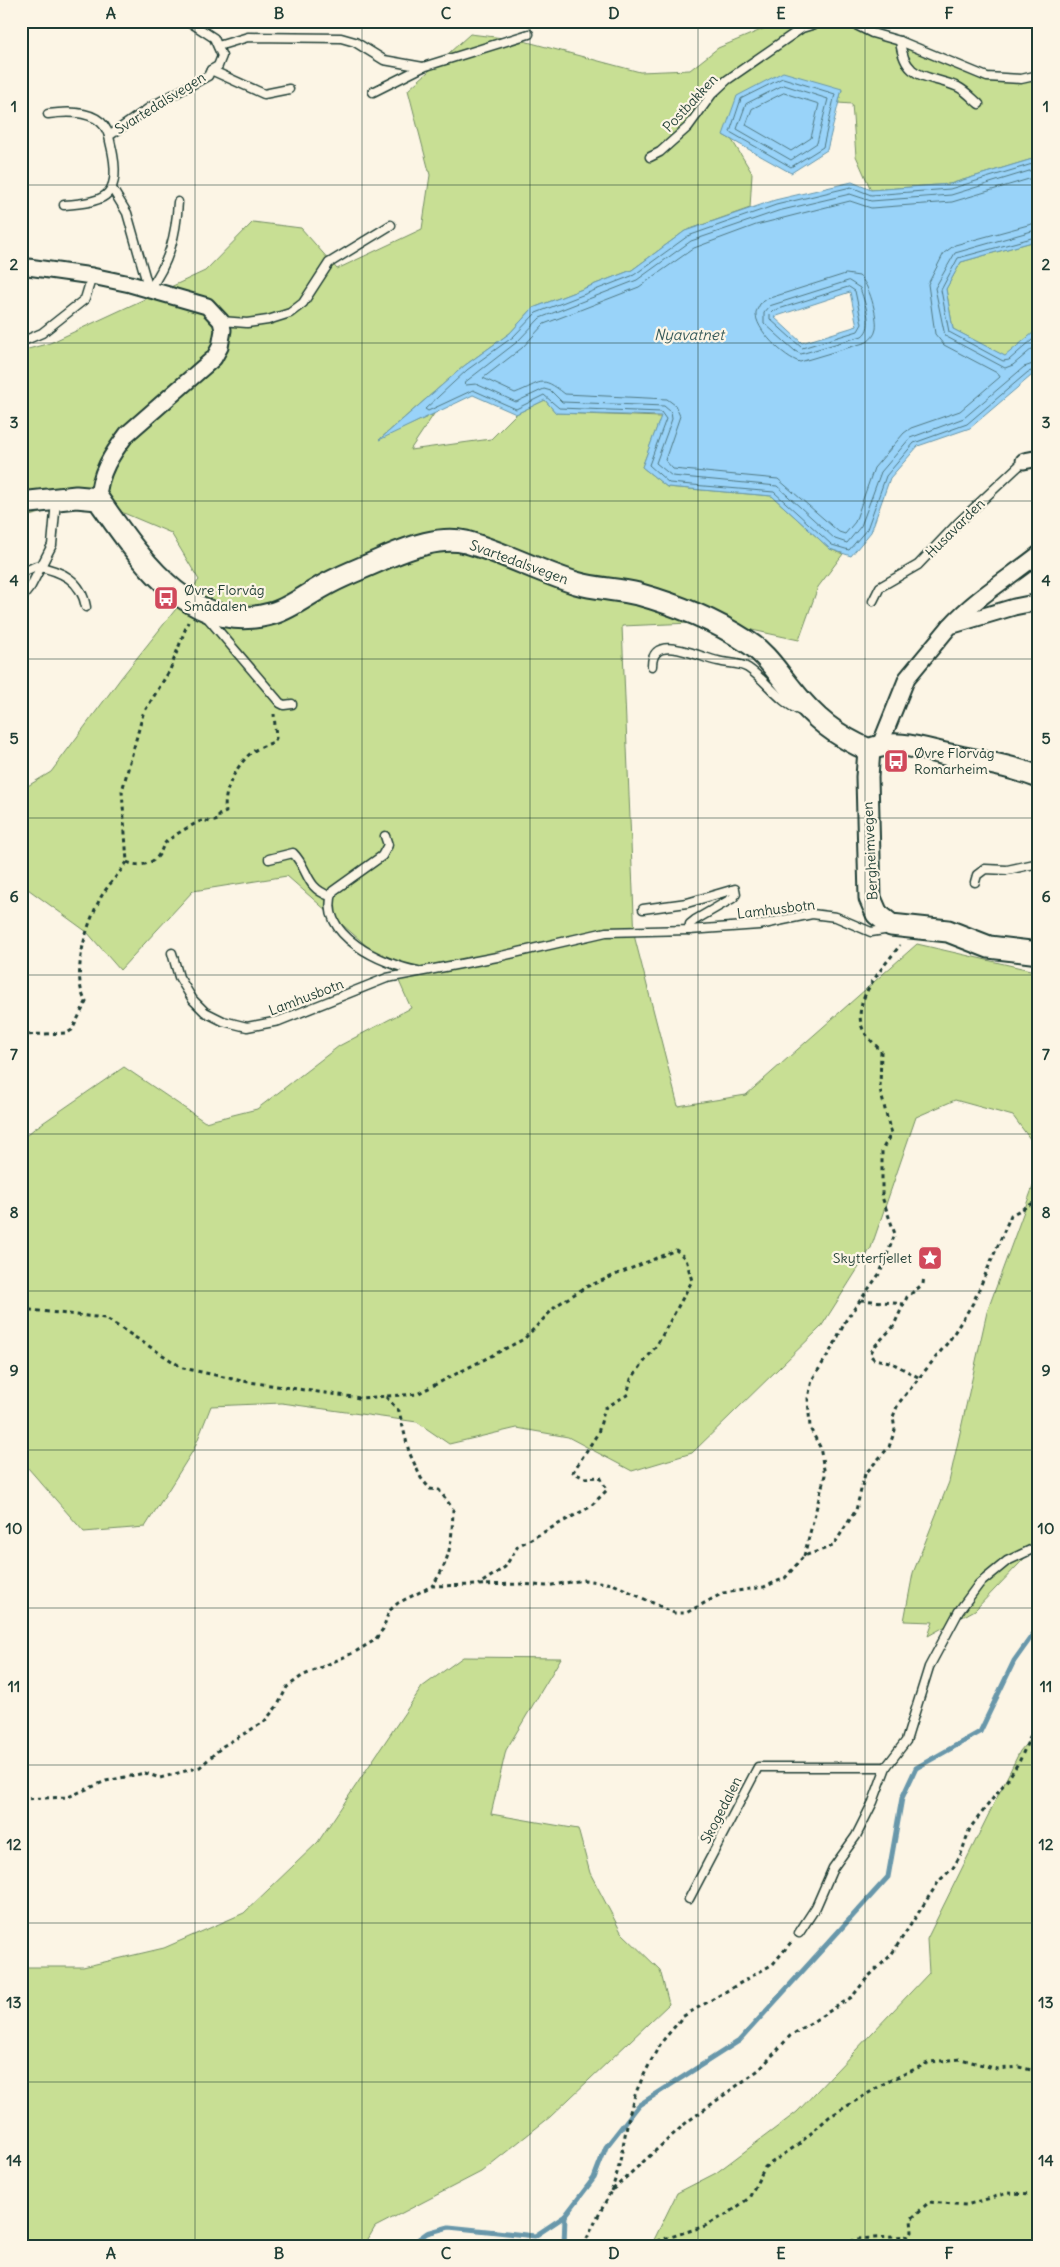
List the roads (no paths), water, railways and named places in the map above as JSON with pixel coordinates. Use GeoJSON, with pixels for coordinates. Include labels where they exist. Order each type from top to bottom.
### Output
{"type":"FeatureCollection","features":[{"type":"Feature","properties":{"kind":"street"},"geometry":{"type":"LineString","coordinates":[[21,266],[92,276],[199,302],[215,312],[221,320],[223,330],[220,347],[214,358],[127,434],[115,450],[101,478],[98,499],[56,499],[21,503]]}},
{"type":"Feature","properties":{"kind":"street","name":"Husavarden"},"geometry":{"type":"LineString","coordinates":[[1024,461],[1039,458]]}},
{"type":"Feature","properties":{"kind":"street","name":"Svartedalsvegen"},"geometry":{"type":"LineString","coordinates":[[98,499],[137,552],[170,589],[196,607],[246,617],[276,612],[329,583],[400,552],[449,540],[463,542],[500,553],[577,583],[640,595],[701,618],[728,631],[759,650],[812,712],[832,731],[875,748]]}},
{"type":"Feature","properties":{"kind":"street"},"geometry":{"type":"LineString","coordinates":[[1039,554],[998,587],[975,602],[950,626],[907,678],[875,748],[925,748],[1000,764],[1039,777]]}},
{"type":"Feature","properties":{"kind":"street"},"geometry":{"type":"LineString","coordinates":[[950,626],[1014,607],[1039,602]]}},
{"type":"Feature","properties":{"kind":"street","name":"Bergheimvegen"},"geometry":{"type":"LineString","coordinates":[[875,748],[867,778],[870,898],[877,914],[891,925]]}},
{"type":"Feature","properties":{"kind":"street"},"geometry":{"type":"LineString","coordinates":[[891,925],[948,931],[989,947],[1039,953]]}},
{"type":"Feature","properties":{"kind":"lane"},"geometry":{"type":"LineString","coordinates":[[188,21],[214,38],[218,46],[248,37],[341,38],[355,42],[384,60],[423,67]]}},
{"type":"Feature","properties":{"kind":"lane","name":"Postbakken"},"geometry":{"type":"LineString","coordinates":[[650,156],[660,152],[688,127],[712,94],[726,80],[802,28],[825,21]]}},
{"type":"Feature","properties":{"kind":"lane"},"geometry":{"type":"LineString","coordinates":[[849,21],[872,33],[900,41],[987,77],[1021,80],[1039,75]]}},
{"type":"Feature","properties":{"kind":"lane"},"geometry":{"type":"LineString","coordinates":[[373,92],[423,67],[529,34]]}},
{"type":"Feature","properties":{"kind":"lane"},"geometry":{"type":"LineString","coordinates":[[900,41],[902,57],[912,71],[961,88],[980,104]]}},
{"type":"Feature","properties":{"kind":"lane","name":"Svartedalsvegen"},"geometry":{"type":"LineString","coordinates":[[109,136],[152,106],[208,76],[211,70],[218,66],[222,56],[218,46]]}},
{"type":"Feature","properties":{"kind":"lane","name":"Svartedalsvegen"},"geometry":{"type":"LineString","coordinates":[[211,70],[264,94],[288,89]]}},
{"type":"Feature","properties":{"kind":"lane","name":"Svartedalsvegen"},"geometry":{"type":"LineString","coordinates":[[48,114],[72,112],[96,118],[107,130],[114,166],[113,190]]}},
{"type":"Feature","properties":{"kind":"lane"},"geometry":{"type":"LineString","coordinates":[[64,205],[87,202],[103,197],[113,190],[127,214],[149,290]]}},
{"type":"Feature","properties":{"kind":"lane"},"geometry":{"type":"LineString","coordinates":[[149,290],[162,272],[171,248],[176,232],[178,202]]}},
{"type":"Feature","properties":{"kind":"lane"},"geometry":{"type":"LineString","coordinates":[[221,320],[247,323],[268,320],[290,313],[307,298],[316,280],[329,263],[391,225]]}},
{"type":"Feature","properties":{"kind":"lane"},"geometry":{"type":"LineString","coordinates":[[21,342],[42,333],[85,299],[92,276]]}},
{"type":"Feature","properties":{"kind":"lane","name":"Husavarden"},"geometry":{"type":"LineString","coordinates":[[873,601],[880,587],[918,565],[958,523],[1024,461]]}},
{"type":"Feature","properties":{"kind":"lane"},"geometry":{"type":"LineString","coordinates":[[21,599],[32,586],[54,538],[54,507],[56,499]]}},
{"type":"Feature","properties":{"kind":"lane"},"geometry":{"type":"LineString","coordinates":[[21,573],[36,566],[72,580],[78,586],[86,607]]}},
{"type":"Feature","properties":{"kind":"lane","name":"Svartedalsvegen"},"geometry":{"type":"LineString","coordinates":[[196,607],[272,693],[284,705],[292,704]]}},
{"type":"Feature","properties":{"kind":"lane","name":"Svartedalsvegen"},"geometry":{"type":"LineString","coordinates":[[652,666],[652,658],[655,652],[660,649],[670,648],[717,661],[739,664],[759,676],[794,708],[808,714],[812,712]]}},
{"type":"Feature","properties":{"kind":"lane"},"geometry":{"type":"LineString","coordinates":[[269,858],[293,853],[298,858],[305,876],[318,892],[330,896],[337,886],[382,856],[388,845],[385,836]]}},
{"type":"Feature","properties":{"kind":"lane"},"geometry":{"type":"LineString","coordinates":[[975,882],[977,875],[985,869],[1008,870],[1039,863]]}},
{"type":"Feature","properties":{"kind":"lane","name":"Lamhusbotn"},"geometry":{"type":"LineString","coordinates":[[642,909],[687,903],[735,888],[736,894],[733,898],[695,920],[690,924],[689,930]]}},
{"type":"Feature","properties":{"kind":"lane","name":"Lamhusbotn"},"geometry":{"type":"LineString","coordinates":[[330,896],[329,910],[331,918],[337,927],[363,950],[397,966],[425,972]]}},
{"type":"Feature","properties":{"kind":"lane","name":"Lamhusbotn"},"geometry":{"type":"LineString","coordinates":[[172,953],[180,977],[193,1000],[205,1012],[223,1021],[247,1028],[279,1021],[387,978],[425,972],[606,932],[689,930],[759,925],[812,914],[836,917],[871,932],[884,930],[891,925]]}},
{"type":"Feature","properties":{"kind":"lane"},"geometry":{"type":"LineString","coordinates":[[799,1933],[816,1907],[834,1868],[856,1836],[873,1802],[886,1767],[906,1741],[929,1667],[967,1598],[979,1584],[1007,1561],[1039,1546]]}},
{"type":"Feature","properties":{"kind":"lane","name":"Skogedalen"},"geometry":{"type":"LineString","coordinates":[[689,1899],[758,1767],[886,1767]]}},
{"type":"Feature","properties":{"kind":"water"},"geometry":{"type":"Polygon","coordinates":[[[783,72],[842,89],[827,150],[791,173],[723,135],[737,96],[783,72]]]}},
{"type":"Feature","properties":{"kind":"water","name":"Nyavatnet"},"geometry":{"type":"Polygon","coordinates":[[[1039,157],[1039,240],[961,262],[946,289],[953,329],[1005,356],[1039,328],[1039,373],[1031,376],[970,428],[918,446],[890,478],[871,532],[851,556],[830,549],[772,496],[667,487],[642,467],[661,416],[556,413],[545,400],[516,414],[473,395],[379,440],[464,366],[510,333],[533,308],[632,270],[685,231],[775,200],[852,182],[871,190],[950,184],[1039,157]],[[850,292],[774,317],[802,343],[857,326],[850,292]]]}},
{"type":"Feature","properties":{"kind":"waterway"},"geometry":{"type":"LineString","coordinates":[[409,2246],[427,2233],[449,2227],[535,2236],[565,2216],[594,2178],[606,2147],[639,2105],[739,2041],[888,1877],[902,1798],[916,1768],[980,1732],[1014,1661],[1039,1626]]}},
{"type":"Feature","properties":{"kind":"waterway"},"geometry":{"type":"LineString","coordinates":[[564,2246],[565,2216]]}},
{"type":"Feature","properties":{"kind":"place","name":"Øvre Florvåg Smådalen"},"geometry":{"type":"Point","coordinates":[166,598]}},
{"type":"Feature","properties":{"kind":"place","name":"Øvre Florvåg Romarheim"},"geometry":{"type":"Point","coordinates":[896,761]}},
{"type":"Feature","properties":{"kind":"place","name":"Skytterfjellet"},"geometry":{"type":"Point","coordinates":[930,1258]}}]}
